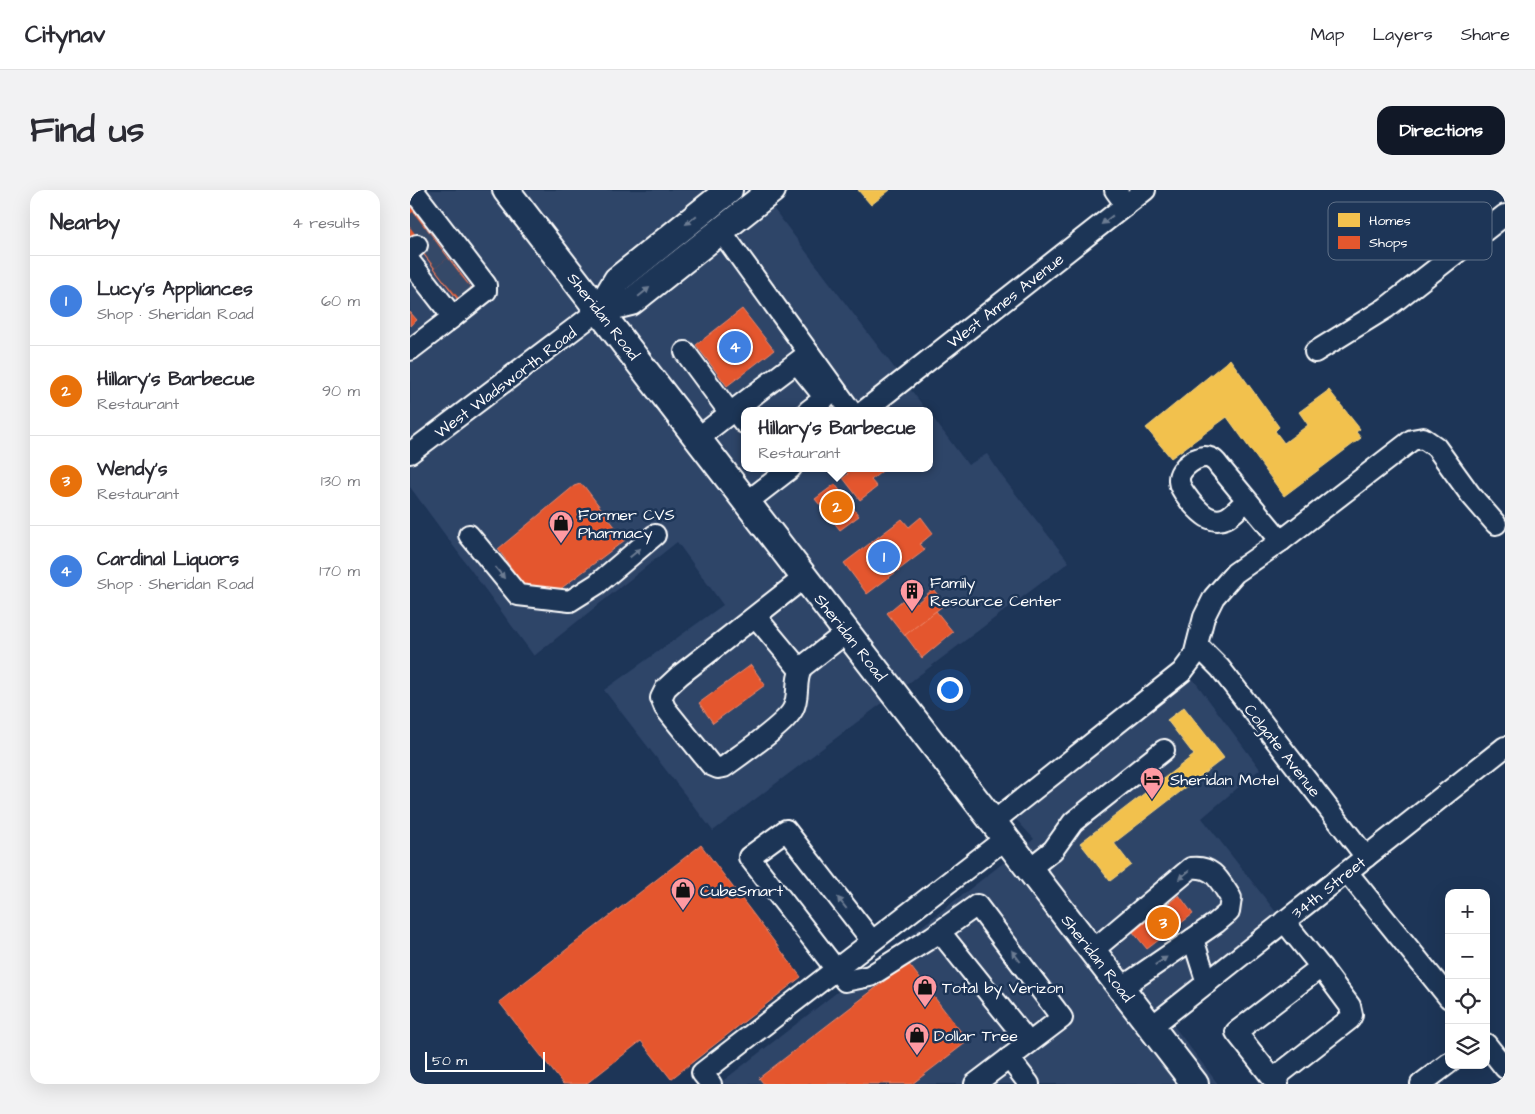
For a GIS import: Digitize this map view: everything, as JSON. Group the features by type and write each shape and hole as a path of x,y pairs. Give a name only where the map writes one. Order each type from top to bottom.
{"main road":[{"name":"Sheridan Road","path":"506,190 1195,1084"},
{"name":"West Wadsworth Road","path":"599,310 617,280 729,190"},
{"name":"West Wadsworth Road","path":"599,310 631,302 772,190"}],"street":[{"path":"413,190 438,258 453,317"},
{"name":"West Ames Avenue","path":"869,407 920,367 1121,197 1145,190"},
{"path":"1492,225 1505,215"},
{"path":"720,231 803,358 825,398 813,407"},
{"path":"410,350 486,291 486,285 438,258"},
{"path":"1314,352 1386,308 1447,260"},
{"name":"West Wadsworth Road","path":"410,453 599,310"},
{"path":"685,352 736,415 698,438"},
{"path":"803,358 847,407"},
{"path":"745,407 803,358"},
{"path":"711,1084 702,1073 872,941 1182,672 1194,656 1204,617 1214,598 1235,573 1281,542 1412,440 1423,438 1436,446 1470,494 1502,525"},
{"path":"747,502 783,472"},
{"path":"1247,500 1281,542"},
{"path":"469,535 518,595 570,601 598,584 656,535"},
{"path":"805,578 680,675 666,688 661,698 666,708 711,765 718,768 724,767 778,726 793,710 800,670 847,632"},
{"path":"756,617 800,670"},
{"name":"Colgate Avenue","path":"1197,645 1220,668 1366,857"},
{"name":"34th Street","path":"1151,1027 1505,746"},
{"path":"1029,868 1053,850 1073,822 1164,750"},
{"path":"872,941 786,830 750,857 845,981 870,976 940,932 977,905 1062,1018 974,1084"},
{"path":"1092,951 1191,868 1202,867 1214,874 1231,898 1229,912 1121,988"},
{"path":"1347,872 1445,993"},
{"path":"1284,921 1321,967 1350,1006 1352,1014 1350,1019 1275,1081 1236,1032 1321,967"},
{"path":"940,932 1029,1043"},
{"path":"1193,939 1207,983"},
{"path":"1490,1049 1505,1068"},
{"path":"1009,1058 1029,1084"},
{"path":"1421,1084 1445,1066"}],"shaded area":[{"path":"410,190 763,190 773,208 924,407 741,407 741,472 933,472 933,418 968,465 987,454 1004,479 1069,562 713,831 604,690 723,605 677,542 534,656 410,487"},
{"path":"1193,679 1260,769 1202,818 1290,930 1170,1021 1218,1084 719,1084 1034,839 1012,815"}],"building: Homes":[{"path":"858,190 890,190 871,205"},
{"path":"1230,359 1279,427 1275,431 1284,443 1308,425 1299,412 1329,390 1360,429 1356,432 1361,438 1284,496 1227,417 1171,458 1146,428"},
{"name":"Sheridan Motel","path":"1184,707 1224,758 1114,843 1131,865 1110,881 1080,843 1194,755 1167,720"}],"building: Shops":[{"path":"410,206 475,293 461,304 410,236"},
{"path":"742,309 774,350 727,386 696,345"},
{"path":"410,312 417,320 410,326"},
{"path":"847,472 881,472 871,480 877,487 860,500 843,478 848,474"},
{"name":"Former CVS Pharmacy","path":"580,484 584,486 625,540 555,593 527,590 498,549 574,486"},
{"path":"835,484 859,516 840,530 815,499"},
{"path":"921,517 933,533 920,544 925,550 867,594 844,563 902,519 909,527"},
{"name":"Family Resource Center","path":"933,589 945,604 905,636 887,613 910,594 917,603"},
{"path":"936,611 953,632 922,658 905,635"},
{"path":"751,665 765,685 713,723 699,703"},
{"name":"CubeSmart","path":"701,845 801,977 671,1079 641,1041 586,1084 563,1084 499,1002"},
{"path":"1179,895 1193,914 1147,949 1133,932"},
{"path":"908,963 968,1041 912,1084 764,1084 759,1078"}],"tunnel":[{"path":"410,227 419,220"},
{"path":"417,245 431,235"},
{"path":"429,260 442,250"},
{"path":"441,276 454,266"},
{"path":"453,291 465,281"}],"place":[{"name":"Cardinal Liquors","path":"735,347"},
{"name":"Hillary's Barbecue","path":"837,507"},
{"name":"Former CVS Pharmacy","path":"561,544"},
{"name":"Lucy's Appliances","path":"884,557"},
{"name":"Family Resource Center","path":"912,612"},
{"name":"Sheridan Motel","path":"1152,800"},
{"name":"CubeSmart","path":"683,911"},
{"name":"Wendy's","path":"1163,923"},
{"name":"Total by Verizon","path":"925,1008"},
{"name":"Dollar Tree","path":"917,1056"}]}
